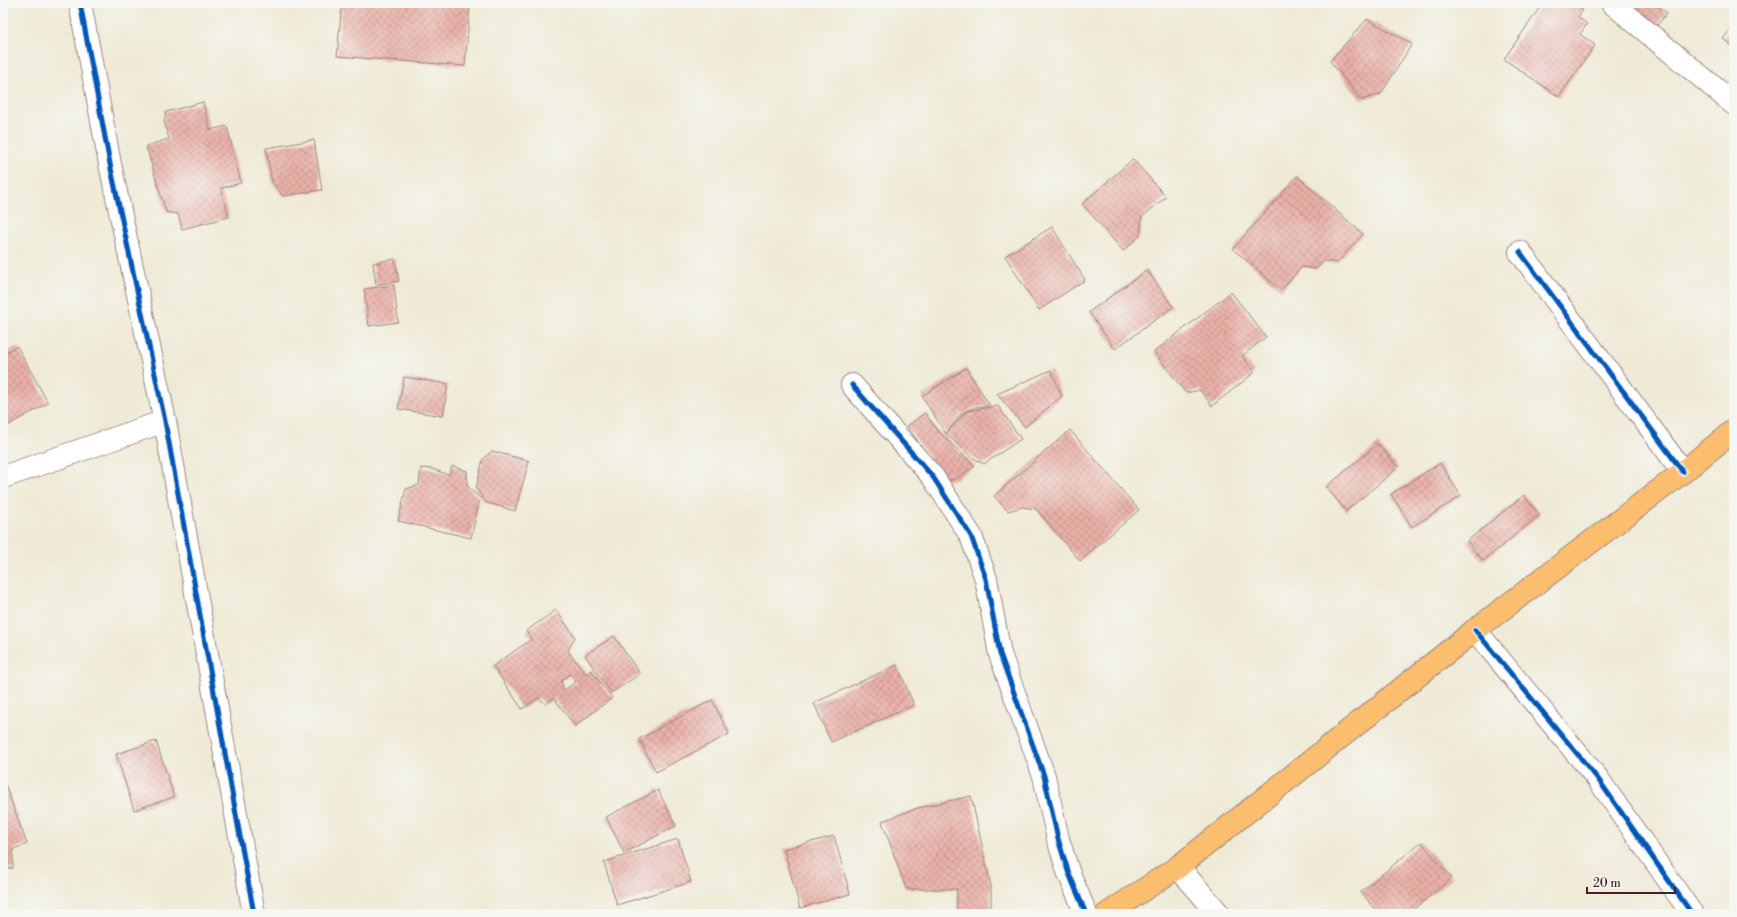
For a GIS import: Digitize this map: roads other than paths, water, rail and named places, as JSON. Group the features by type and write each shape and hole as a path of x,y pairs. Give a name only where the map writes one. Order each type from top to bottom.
{"main road":[{"path":"1107,914 1178,867 1475,630 1683,472 1734,430"}],"street":[{"path":"80,3 110,164 165,421 254,914"},
{"path":"1612,3 1734,104"},
{"path":"1520,252 1683,472"},
{"path":"852,385 932,477 971,536 986,579 1000,654 1044,776 1058,839 1066,864 1086,914"},
{"path":"3,477 165,421"},
{"path":"1475,630 1598,779 1692,914"},
{"path":"1178,867 1219,914"}]}
